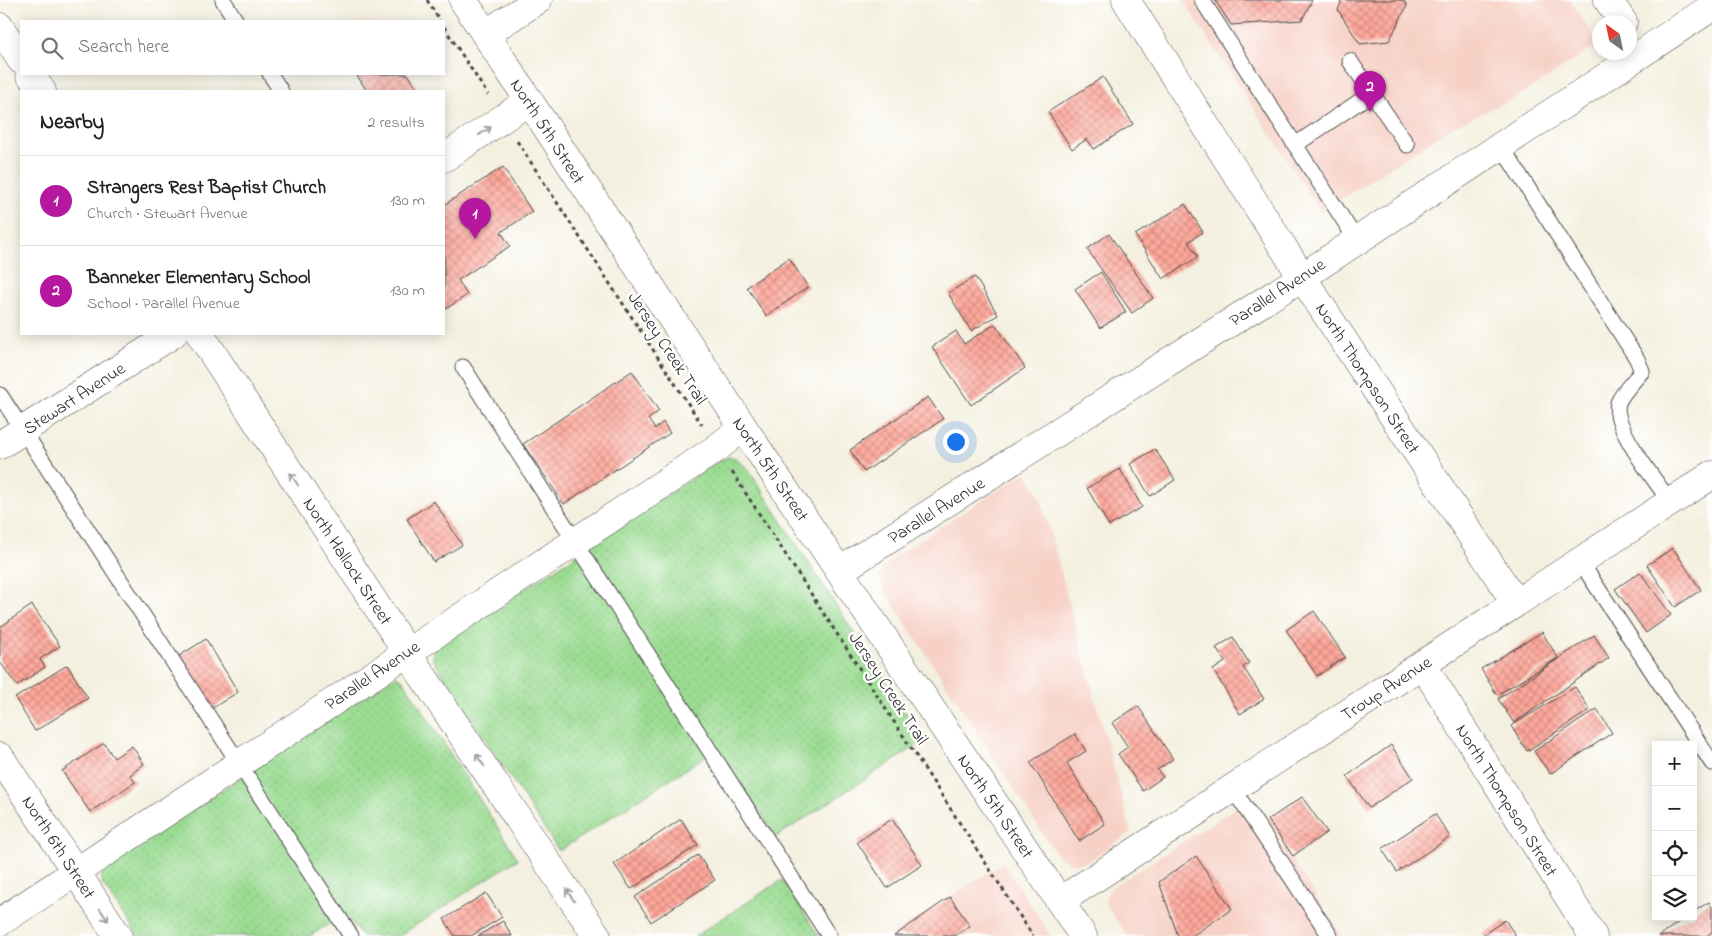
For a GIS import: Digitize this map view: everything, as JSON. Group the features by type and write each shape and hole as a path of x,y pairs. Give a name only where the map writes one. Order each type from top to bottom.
{"street":[{"name":"North 5th Street","path":"463,0 743,427 1083,936"},
{"path":"484,34 538,0"},
{"name":"North Thompson Street","path":"1126,0 1302,277 1515,602"},
{"path":"1608,0 1618,15"},
{"name":"Parallel Avenue","path":"1637,42 1712,7"},
{"path":"0,27 20,58"},
{"name":"Parallel Avenue","path":"839,571 1302,277 1501,146 1613,60"},
{"path":"31,75 41,90"},
{"path":"445,157 529,101"},
{"name":"Stewart Avenue","path":"0,445 171,335"},
{"name":"North Hallock Street","path":"201,335 406,651 597,936"},
{"name":"Parallel Avenue","path":"0,922 406,651 717,448 743,427"},
{"name":"Troup Avenue","path":"1060,901 1712,475"},
{"name":"North Thompson Street","path":"1422,664 1592,936"},
{"name":"North 6th Street","path":"0,758 118,936"}],"lane":[{"path":"223,0 235,20"},
{"path":"1202,0 1357,240"},
{"path":"1350,61 1407,145"},
{"path":"271,75 280,90"},
{"path":"1295,145 1372,93"},
{"path":"1501,146 1637,359 1642,371 1618,402 1618,418 1628,439 1670,502"},
{"path":"463,367 829,936"},
{"path":"0,395 351,936"},
{"path":"1580,561 1712,763"},
{"path":"1233,788 1330,936"}],"path":[{"path":"426,0 439,20"},
{"name":"Jersey Creek Trail","path":"445,29 1033,936"}],"shaded area":[{"path":"1183,0 1570,0 1592,33 1592,49 1519,96 1450,128 1321,212"},
{"path":"1026,472 1041,498 1131,832 1087,862 1069,863 1057,855 885,591 880,578 881,572 894,557"},
{"path":"1251,798 1342,936 1127,936 1107,906 1105,899 1111,888"},
{"path":"1003,863 1051,936 890,936"}],"green space":[{"path":"730,457 736,458 748,469 924,741 776,837 718,748 559,851 433,660 433,650 720,460"},
{"path":"396,676 403,680 518,859 399,936 361,936 346,913 310,936 138,936 103,885 101,878 107,866"},
{"path":"782,880 819,936 695,936"}],"building":[{"path":"1215,0 1312,0 1302,20 1231,25"},
{"path":"1340,0 1403,0 1407,6 1389,41 1360,44 1338,10 1341,3"},
{"path":"357,75 409,75 418,90 366,90"},
{"path":"1103,77 1133,124 1094,149 1087,139 1072,149 1048,112"},
{"path":"503,167 532,212 501,232 510,246 458,280 467,295 445,309 445,204"},
{"path":"1185,204 1203,232 1188,242 1198,257 1163,279 1135,235"},
{"path":"1109,234 1153,298 1132,313 1087,249"},
{"path":"789,258 808,287 766,316 747,287"},
{"path":"1101,272 1126,312 1100,328 1075,289"},
{"path":"975,277 998,315 971,331 948,293"},
{"path":"995,324 1025,368 971,405 932,347 956,331 964,344"},
{"path":"632,371 659,411 648,419 655,429 663,422 670,433 564,504 523,444"},
{"path":"928,397 943,419 864,472 850,450"},
{"path":"1155,449 1175,480 1150,496 1130,464"},
{"path":"1120,469 1142,507 1109,526 1087,488"},
{"path":"434,501 462,545 434,562 407,519"},
{"path":"1673,548 1701,590 1675,607 1647,565"},
{"path":"1640,572 1671,615 1646,633 1615,589"},
{"path":"32,605 60,646 40,659 45,667 17,686 0,662 0,627"},
{"path":"1314,611 1345,657 1317,676 1286,630"},
{"path":"1542,632 1558,658 1497,695 1481,669"},
{"path":"1594,635 1609,658 1514,723 1498,699"},
{"path":"1233,637 1249,663 1243,667 1264,699 1240,714 1213,670 1225,662 1216,648"},
{"path":"206,639 238,692 211,709 179,656"},
{"path":"67,665 88,698 35,731 15,698"},
{"path":"1575,687 1590,710 1527,751 1511,726"},
{"path":"1138,706 1173,759 1157,770 1163,777 1143,791 1118,754 1128,747 1112,723"},
{"path":"1597,709 1612,733 1550,774 1534,751"},
{"path":"1075,734 1086,751 1067,763 1105,824 1079,841 1030,762"},
{"path":"104,743 114,758 132,746 144,764 130,775 135,782 90,812 62,771"},
{"path":"1391,745 1413,778 1369,808 1347,776"},
{"path":"1302,797 1327,832 1293,856 1268,820"},
{"path":"1435,814 1450,837 1397,872 1382,849"},
{"path":"681,819 698,845 631,889 614,864"},
{"path":"892,819 922,865 887,888 857,842"},
{"path":"698,855 715,880 651,922 635,897"},
{"path":"1196,856 1232,909 1192,936 1178,936 1159,882"},
{"path":"486,893 502,917 471,936 455,936 444,919"},
{"path":"950,897 970,926 955,936 894,936"},
{"path":"1709,902 1712,907 1712,932 1707,936 1659,936 1680,921 1697,921 1697,910"},
{"path":"1505,920 1516,936 1481,936"},
{"path":"503,921 512,936 478,936"}],"place":[{"name":"Banneker Elementary School","path":"1370,112"},
{"name":"Strangers Rest Baptist Church","path":"475,239"}]}
